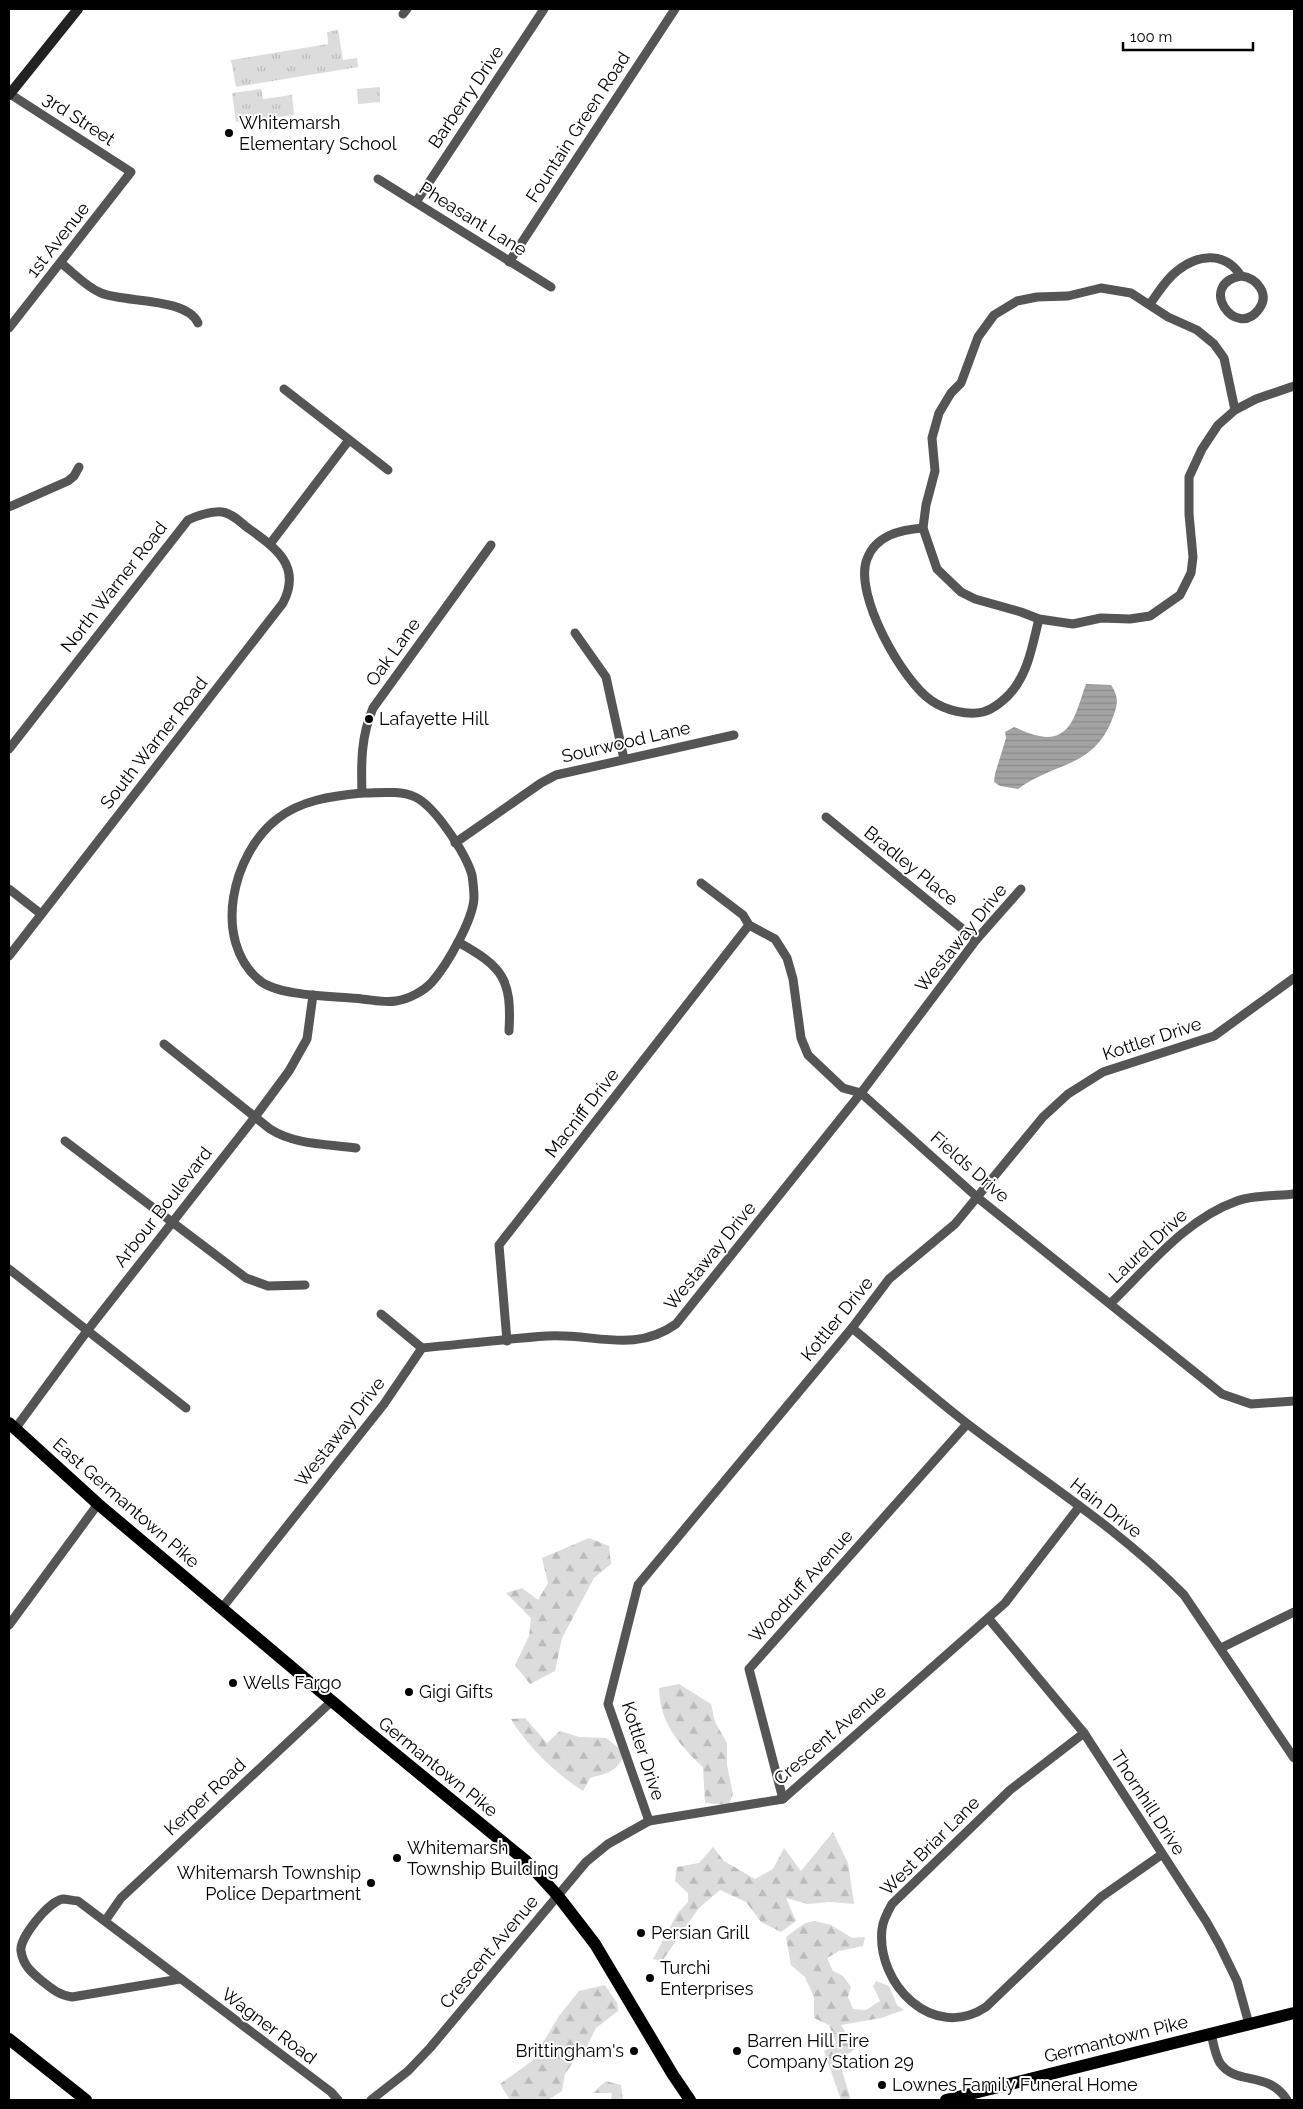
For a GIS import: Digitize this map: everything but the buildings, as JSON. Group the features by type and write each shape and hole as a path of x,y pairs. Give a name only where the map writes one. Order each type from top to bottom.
{"main road":[{"path":"9,94 78,9"},
{"name":"East Germantown Pike","path":"12,1426 98,1504 222,1608"},
{"name":"Germantown Pike","path":"222,1608 526,1862 558,1896 595,1944 690,2100"},
{"name":"Germantown Pike","path":"946,2100 1294,2013"},
{"path":"9,2039 86,2100"}],"street":[{"name":"Barberry Drive","path":"416,202 544,9"},
{"name":"Fountain Green Road","path":"509,262 674,9"},
{"name":"3rd Street","path":"9,94 131,172"},
{"name":"1st Avenue","path":"9,328 131,172"},
{"name":"Pheasant Lane","path":"378,178 551,287"},
{"path":"1150,304 1175,271 1190,262 1218,258 1228,261 1241,276 1254,280 1259,285 1263,298 1258,311 1246,318 1232,316 1226,312 1220,300 1221,292 1228,280 1241,276"},
{"path":"61,263 93,289 102,293 120,298 152,301 174,307 190,314 198,323"},
{"path":"1236,410 1224,358 1214,344 1197,330 1168,317 1132,293 1101,288 1068,296 1037,297 1018,301 994,315 978,337 961,383 951,393 939,413 932,438 935,471 926,505 923,528 937,568 961,592 975,599 1039,619 1073,624 1101,618 1130,619 1150,616 1180,595 1191,573 1193,557 1189,514 1189,477 1202,449 1218,425 1236,410 1256,399 1294,386"},
{"path":"284,389 388,470"},
{"path":"270,544 349,440"},
{"path":"9,507 68,481 74,476 79,467"},
{"name":"North Warner Road","path":"9,749 188,520 209,513 227,513 270,544"},
{"path":"923,528 907,529 888,535 876,545 867,558 864,572 865,590 875,618 893,654 915,684 932,702 960,712 983,712 1000,703 1014,690 1025,671 1039,619"},
{"name":"South Warner Road","path":"9,956 284,603 290,588 290,572 286,562 270,544"},
{"name":"Oak Lane","path":"362,793 362,742 366,723 373,708 491,545"},
{"path":"575,633 606,677 624,759"},
{"name":"Sourwood Lane","path":"455,843 549,778 567,772 734,735"},
{"path":"362,793 405,794 416,798 437,814 455,843 468,864 474,887 474,900 467,924 458,942 433,981 415,995 383,1001 313,995 282,989 262,982 246,966 237,944 232,916 235,883 249,852 267,828 278,818 303,805 333,796 362,793"},
{"name":"Bradley Place","path":"826,817 976,940"},
{"name":"Fields Drive","path":"701,883 743,915 749,925 775,939 787,958 794,979 801,1038 808,1055 843,1088 861,1093 978,1198 1222,1394 1251,1404 1294,1402"},
{"path":"9,889 41,914"},
{"name":"Westaway Drive","path":"222,1608 384,1404 422,1348 549,1336 602,1338 629,1342 647,1339 665,1332 676,1324 861,1093 976,940 1021,889"},
{"name":"Macniff Drive","path":"507,1341 500,1245 749,925"},
{"path":"458,942 489,961 499,972 510,1001 509,1031"},
{"name":"Kottler Drive","path":"649,1821 608,1704 638,1585 852,1328 889,1280 955,1224 1043,1117 1068,1094 1103,1072 1214,1036 1294,978"},
{"name":"Arbour Boulevard","path":"12,1426 255,1117 300,1054 310,1028 313,995"},
{"path":"164,1044 270,1129 289,1139 356,1148"},
{"path":"66,1141 239,1273 254,1282 277,1287 305,1284"},
{"name":"Laurel Drive","path":"1111,1303 1174,1241 1202,1217 1239,1200 1294,1194"},
{"path":"9,1269 186,1408"},
{"path":"382,1314 422,1348"},
{"name":"Hain Drive","path":"852,1328 967,1424 1079,1507 1162,1572 1184,1595 1294,1758"},
{"name":"Woodruff Avenue","path":"783,1799 749,1669 967,1424"},
{"path":"9,1625 98,1504"},
{"name":"Crescent Avenue","path":"371,2100 408,2072 430,2048 586,1862 608,1844 649,1821 783,1799 1005,1603 1079,1507"},
{"path":"1221,1648 1294,1612"},
{"name":"Thornhill Drive","path":"989,1618 1084,1733 1219,1944 1237,1981 1248,2024"},
{"name":"Kerper Road","path":"105,1921 121,1898 332,1701"},
{"name":"West Briar Lane","path":"1084,1733 1010,1790 892,1904 882,1927 882,1942 886,1963 895,1984 917,2006 932,2014 959,2017 977,2012 986,2006 1101,1897 1161,1855"},
{"name":"Wagner Road","path":"180,1979 72,1997 62,1996 26,1967 20,1948 22,1940 49,1907 63,1899 78,1901 331,2092 338,2100"},
{"path":"1210,2033 1218,2059 1226,2070 1243,2077 1271,2084 1287,2100"}],"green space":[{"path":"338,30 343,60 357,58 358,67 236,87 231,60 328,44 327,32"},
{"path":"380,87 380,102 358,104 357,89"},
{"path":"261,89 263,99 292,95 294,115 236,122 232,93"},
{"path":"589,1538 609,1546 611,1564 594,1578 562,1638 555,1671 530,1684 515,1665 529,1636 531,1618 506,1593 522,1588 538,1600 548,1583 542,1558"},
{"path":"679,1684 711,1704 715,1722 727,1743 727,1765 733,1794 729,1805 705,1803 703,1767 679,1742 667,1723 660,1701 659,1688"},
{"path":"525,1718 547,1743 560,1731 579,1737 606,1738 625,1753 619,1764 611,1771 590,1778 583,1791 563,1777 543,1759 525,1739 511,1719"},
{"path":"833,1832 848,1863 854,1904 830,1902 807,1904 786,1898 796,1921 781,1932 761,1922 746,1902 720,1890 699,1908 662,1961 653,1959 677,1914 688,1902 688,1893 675,1881 677,1867 699,1863 713,1847 724,1861 755,1879 773,1869 784,1848 801,1871"},
{"path":"815,1921 831,1925 852,1938 865,1937 863,1946 839,1951 827,1958 833,1971 843,1976 851,1987 848,1997 853,2009 866,2010 880,2001 873,1986 876,1981 889,1986 897,2005 904,2010 881,2018 841,2025 855,2049 844,2057 840,2064 851,2100 841,2100 824,2051 836,2043 829,2025 814,2018 814,1997 805,1977 791,1965 786,1937 805,1923"},
{"path":"605,1985 617,2003 618,2011 596,2028 587,2046 565,2074 562,2091 548,2100 510,2100 500,2084 532,2061 559,2016 579,1991"},
{"path":"606,2081 621,2085 623,2100 611,2100 612,2093 593,2093"}],"shaded area":[{"path":"1086,684 1111,685 1116,697 1117,704 1113,717 1105,734 1096,746 1085,755 1032,780 1018,789 1000,786 994,782 1006,738 1005,732 1014,727 1040,736 1051,737 1060,734 1067,729 1072,721"}],"place":[{"name":"Whitemarsh Elementary School","path":"229,133"},
{"name":"Lafayette Hill","path":"369,719"},
{"name":"Wells Fargo","path":"233,1683"},
{"name":"Gigi Gifts","path":"409,1692"},
{"name":"Whitemarsh Township Building","path":"397,1858"},
{"name":"Whitemarsh Township Police Department","path":"371,1883"},
{"name":"Persian Grill","path":"641,1933"},
{"name":"Turchi Enterprises","path":"650,1978"},
{"name":"Brittingham's","path":"634,2051"},
{"name":"Barren Hill Fire Company Station 29","path":"737,2051"},
{"name":"Lownes Family Funeral Home","path":"882,2085"}]}
